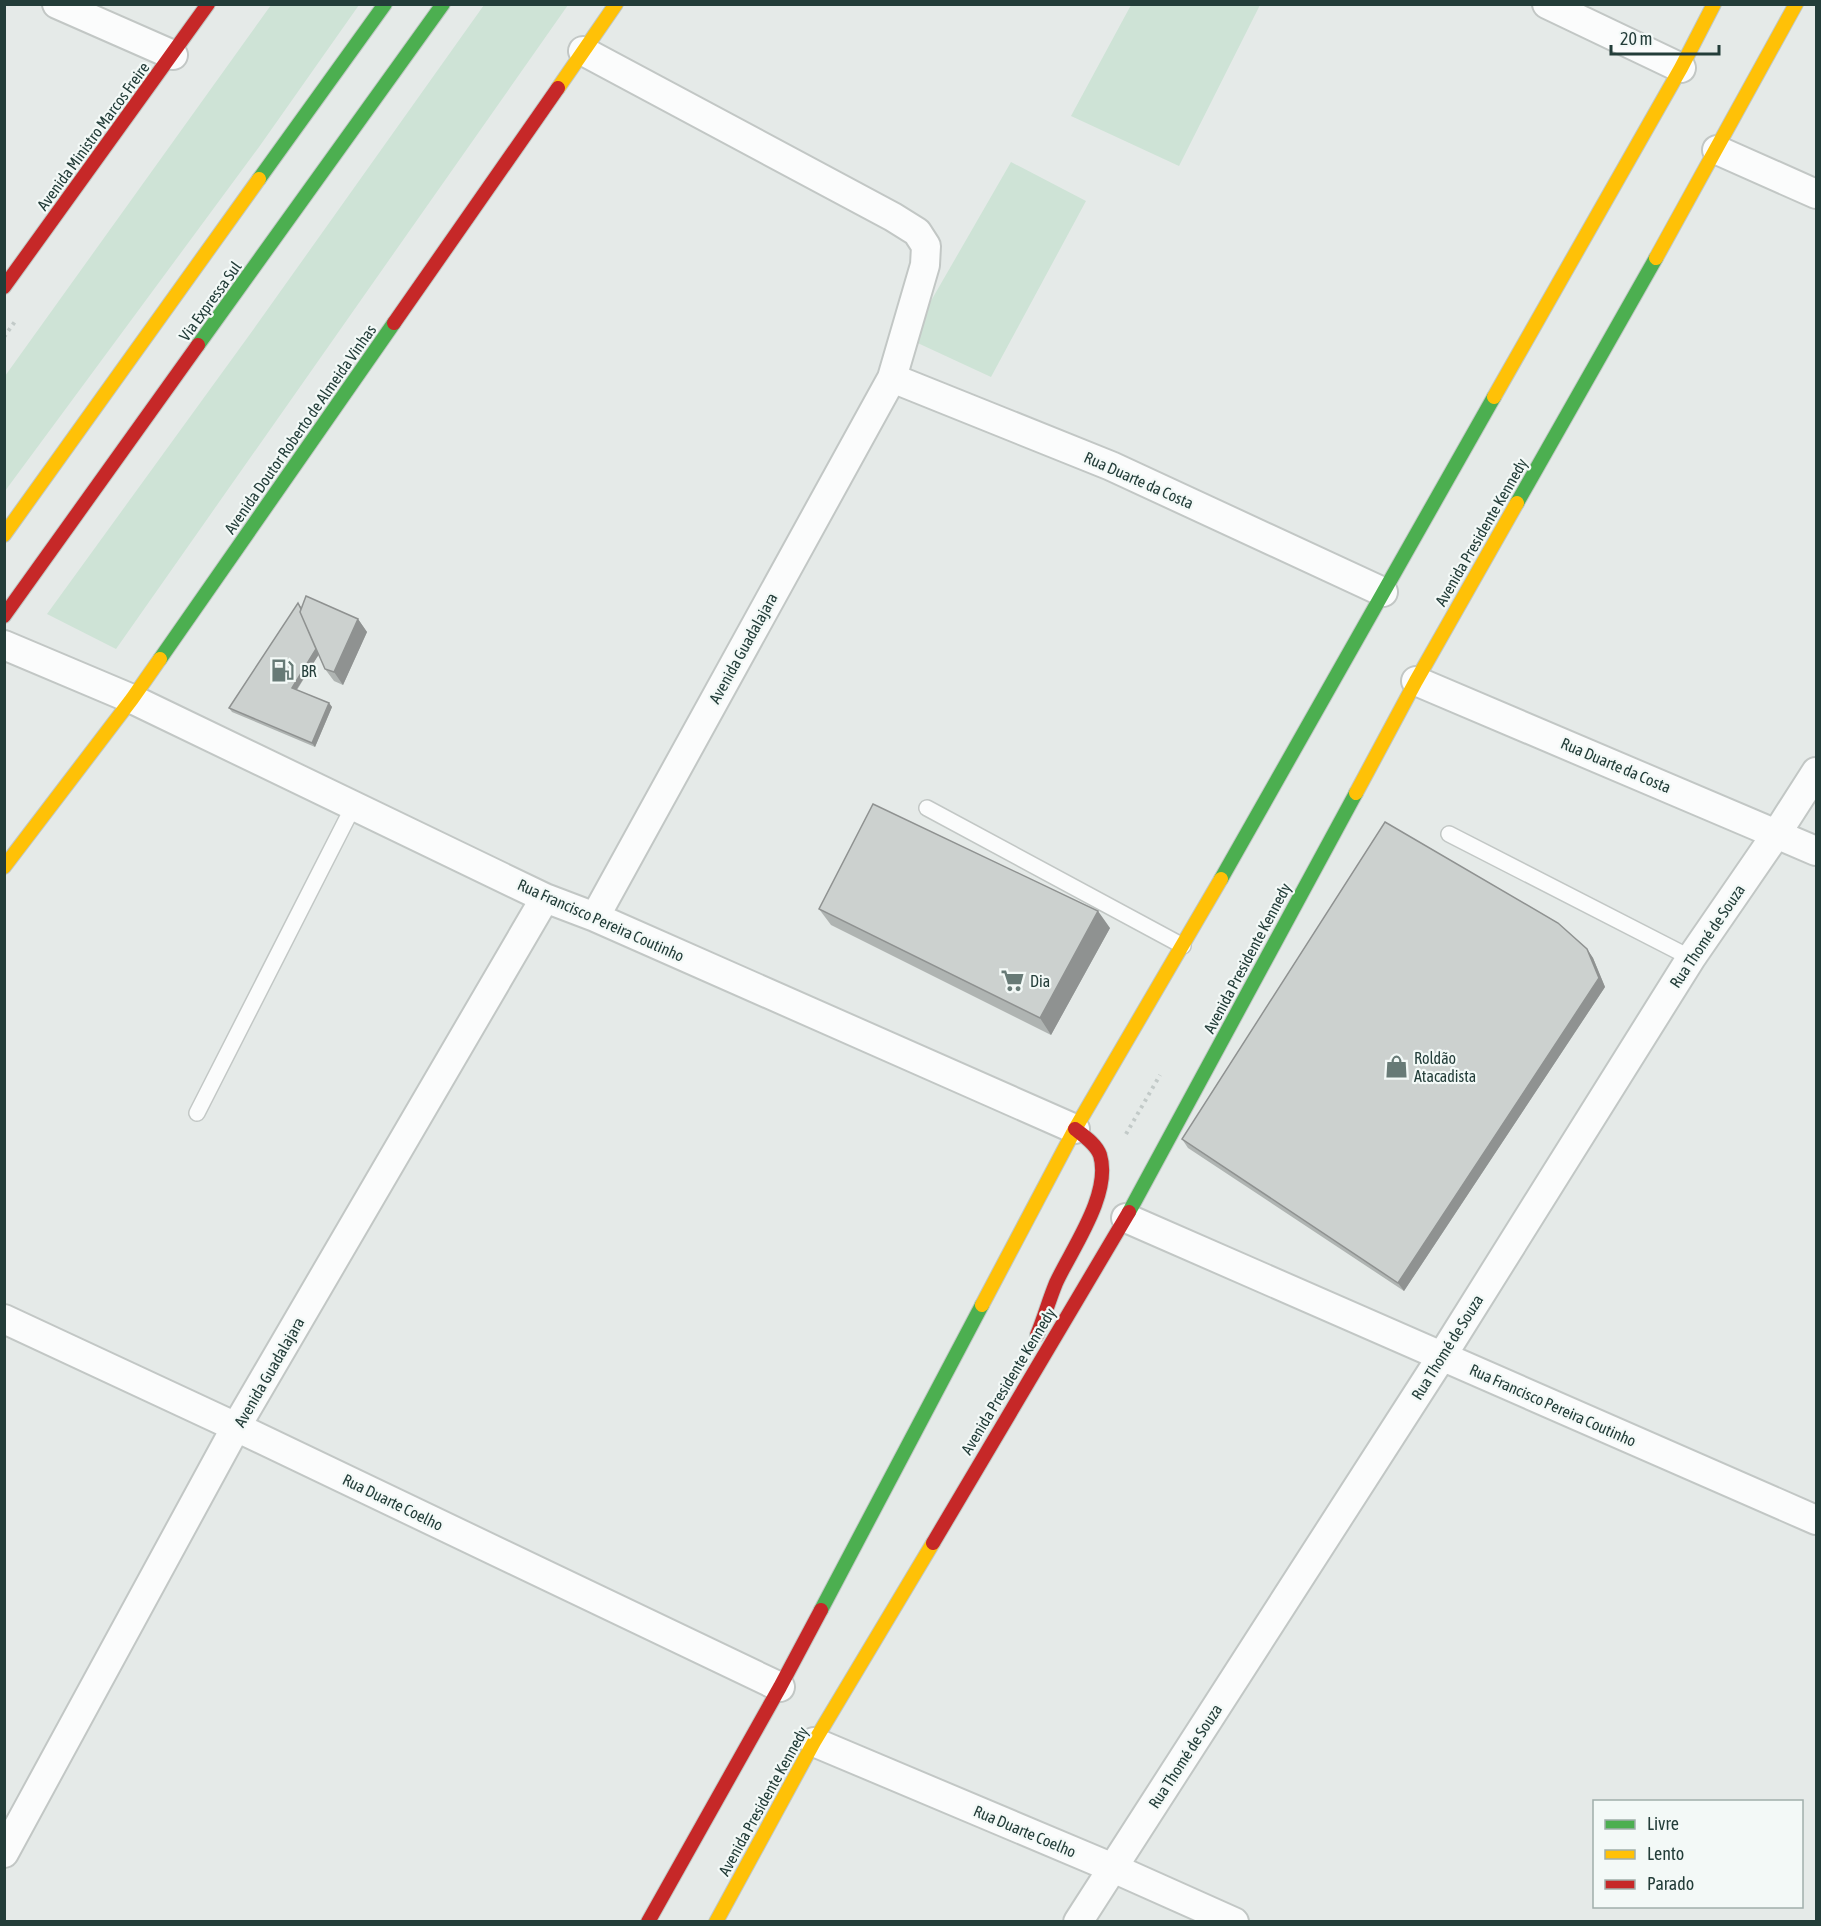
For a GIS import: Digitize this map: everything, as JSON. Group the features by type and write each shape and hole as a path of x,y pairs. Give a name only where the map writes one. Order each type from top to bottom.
{"main road":[{"name":"Avenida Ministro Marcos Freire","path":"4,286 208,4"},
{"name":"Via Expressa Sul","path":"4,535 385,4"},
{"name":"Via Expressa Sul","path":"4,616 443,4"},
{"name":"Avenida Doutor Roberto de Almeida Vinhas","path":"4,867 132,699 616,4"},
{"path":"648,1922 780,1687 1075,1129 1183,946 1681,68 1714,4"},
{"name":"Avenida Presidente Kennedy","path":"716,1922 814,1742 1032,1372 1126,1218 1416,681 1717,150 1796,4"},
{"path":"1032,1372 1035,1342 1058,1281 1080,1242 1100,1179 1101,1160 1098,1152 1092,1143 1075,1129"}],"street":[{"path":"57,4 173,55"},
{"path":"1547,4 1681,68"},
{"name":"Avenida Guadalajara","path":"583,51 883,211 917,232 926,246 925,265 892,378 595,917"},
{"path":"1717,150 1816,194"},
{"name":"Rua Duarte da Costa","path":"892,378 1111,466 1383,592"},
{"name":"Rua Francisco Pereira Coutinho","path":"4,645 132,699 545,898 595,917 1075,1129"},
{"name":"Rua Duarte da Costa","path":"1416,681 1816,851"},
{"name":"Rua Thomé de Souza","path":"1078,1922 1442,1356 1691,958 1778,833 1816,772"},
{"name":"Avenida Guadalajara","path":"4,1853 236,1427 545,898"},
{"name":"Rua Francisco Pereira Coutinho","path":"1126,1218 1816,1520"},
{"name":"Rua Duarte Coelho","path":"4,1319 236,1427 780,1687"},
{"name":"Rua Duarte Coelho","path":"814,1742 1113,1868 1234,1922"}],"lane":[{"path":"197,1113 354,805"},
{"path":"927,808 1183,946"},
{"path":"1449,834 1691,958"}],"green space":[{"path":"271,5 359,5 259,147 5,491 5,376"},
{"path":"484,5 568,5 116,649 47,614 253,330"},
{"path":"1131,5 1260,5 1179,166 1071,116"},
{"path":"1011,162 1086,201 991,377 909,339"}],"building":[{"path":"306,596 358,619 334,672 325,669 300,612"},
{"name":"BR","path":"298,603 316,649 292,688 329,703 312,743 229,708"},
{"name":"Dia","path":"873,804 1098,911 1040,1018 819,909"},
{"name":"Roldão Atacadista","path":"1385,822 1558,923 1587,949 1599,978 1398,1283 1182,1139"}],"traffic: fast":[{"path":"259,179 385,4"},
{"path":"198,345 443,4"},
{"path":"1517,503 1656,258"},
{"path":"160,659 394,323"},
{"path":"1221,879 1494,397"},
{"path":"1129,1212 1356,793"},
{"path":"821,1610 982,1305"}],"traffic: slow":[{"path":"558,88 616,4"},
{"path":"1494,397 1681,68 1714,4"},
{"path":"1656,258 1796,4"},
{"path":"4,535 259,179"},
{"path":"1356,793 1416,681 1517,503"},
{"path":"4,867 160,659"},
{"path":"982,1305 1075,1129 1221,879"},
{"path":"716,1922 814,1742 933,1543"}],"traffic: jam":[{"path":"4,287 208,4"},
{"path":"394,323 558,88"},
{"path":"4,616 198,345"},
{"path":"1037,1335 1056,1283 1088,1221 1100,1187 1102,1170 1100,1155 1093,1144 1075,1129"},
{"path":"933,1543 1129,1212"},
{"path":"648,1922 821,1610"}],"place":[{"name":"BR","path":"283,671"},
{"name":"Dia","path":"1012,981"},
{"name":"Roldão Atacadista","path":"1396,1067"}]}
